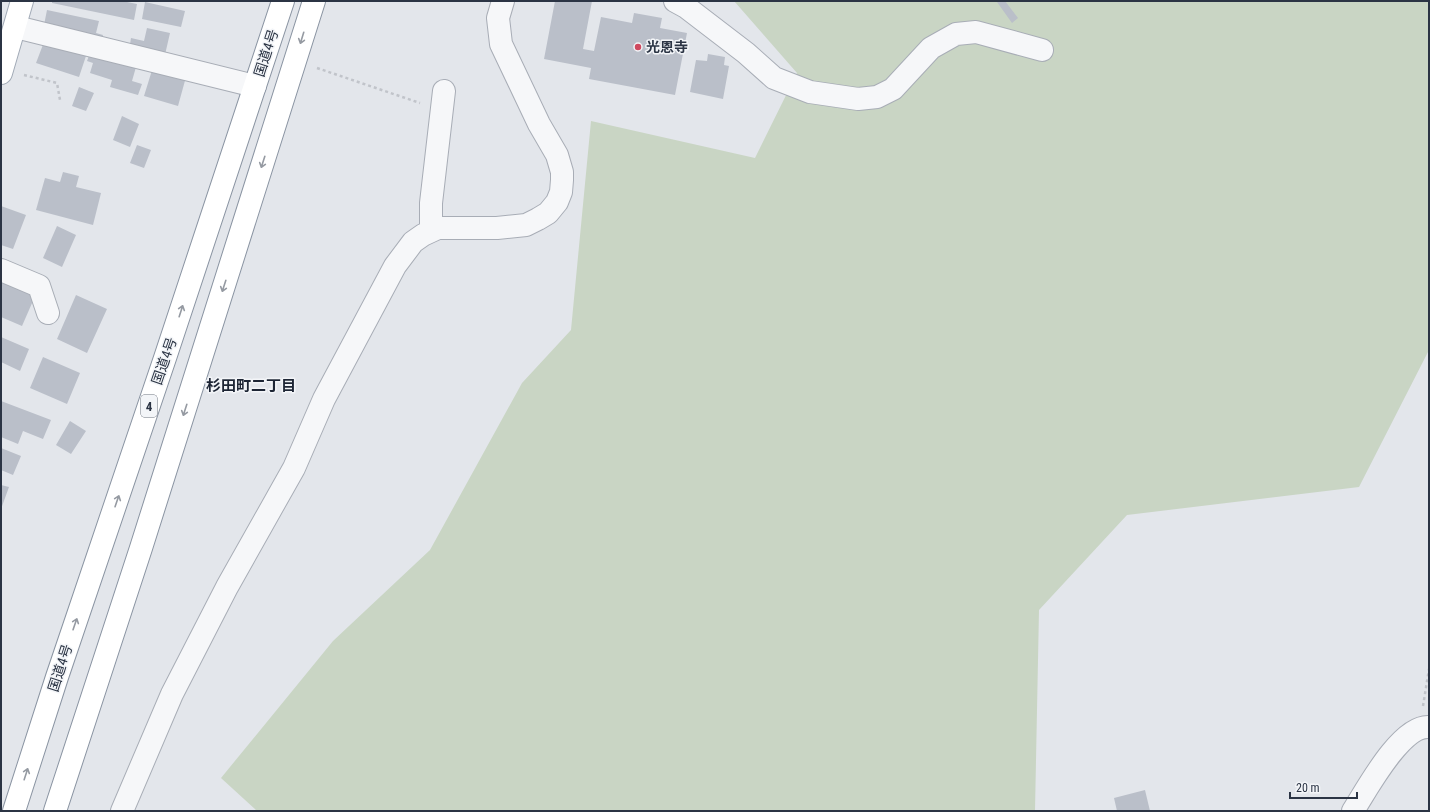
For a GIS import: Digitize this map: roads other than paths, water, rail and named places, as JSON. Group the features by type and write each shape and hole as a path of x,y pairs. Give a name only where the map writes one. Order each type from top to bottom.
{"main road":[{"path":"2,71 16,27 22,1"},
{"name":"国道4号","path":"14,811 57,677 165,358 283,1"},
{"path":"55,811 141,548 314,1"}],"street":[{"path":"122,811 172,694 227,587 294,468 324,399 395,266 413,242 438,228 497,228 526,225 538,220 548,213 557,202 561,192 562,172 557,155 539,124 501,44 498,18 502,1"},
{"path":"675,1 686,7 746,53 774,78 810,92 858,99 877,97 893,89 931,48 956,34 976,32 1042,50"},
{"path":"16,27 255,86"},
{"path":"431,231 431,203 443,101"},
{"path":"1,270 39,286 48,313"},
{"path":"1353,811 1398,743 1426,726"}],"place":[{"name":"光恩寺","path":"638,47"}],"district":[{"name":"杉田町二丁目","path":"251,386"}]}
